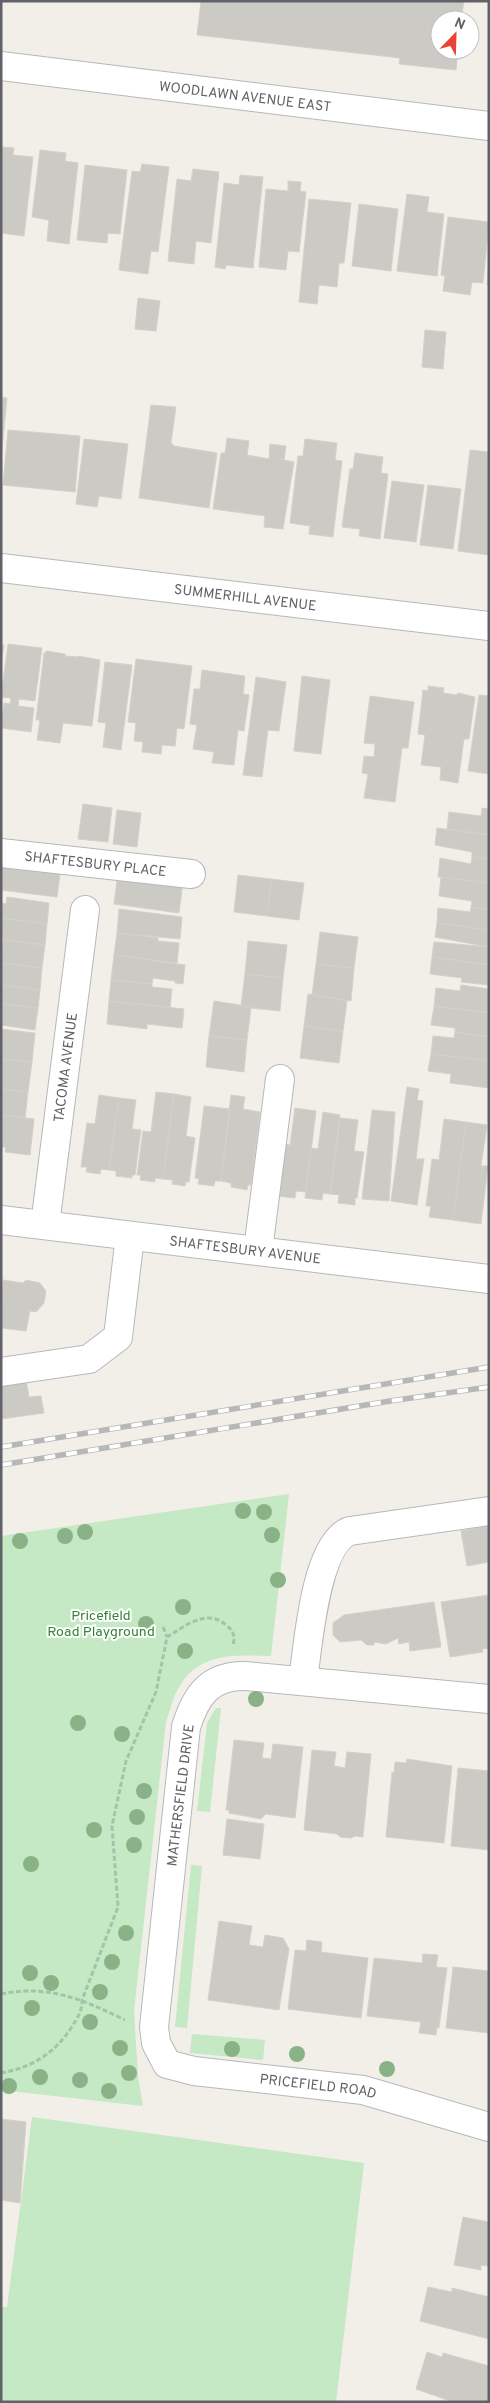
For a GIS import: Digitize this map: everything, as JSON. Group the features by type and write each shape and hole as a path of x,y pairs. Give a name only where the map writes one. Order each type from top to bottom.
{"street":[{"name":"WOODLAWN AVENUE EAST","path":"1,66 489,126"},
{"name":"SUMMERHILL AVENUE","path":"1,568 489,626"},
{"name":"SHAFTESBURY PLACE","path":"1,853 191,874"},
{"name":"TACOMA AVENUE","path":"45,1225 85,910"},
{"path":"258,1250 280,1079"},
{"name":"SHAFTESBURY AVENUE","path":"1,1220 258,1250 489,1280"},
{"path":"1,1372 89,1359 118,1337 130,1236"},
{"path":"303,1680 320,1574 330,1549 341,1536 350,1532 489,1511"},
{"name":"MATHERSFIELD DRIVE","path":"156,2042 154,2027 186,1727 192,1710 208,1687 228,1676 303,1680 489,1699"},
{"name":"PRICEFIELD ROAD","path":"156,2042 167,2064 194,2071 363,2090 489,2127"}],"path":[{"path":"167,1637 187,1624 205,1617 219,1618 231,1629 234,1637"},
{"path":"1,2073 24,2067 51,2052 62,2041 82,2011 82,2000 118,1907 112,1826 126,1761 156,1692 167,1637 163,1627"},
{"path":"1,1994 17,1990 45,1991 82,2000 130,2022"}],"green space":[{"name":"Pricefield Road Playground","path":"289,1494 271,1656 231,1656 218,1658 196,1668 186,1677 178,1689 166,1722 134,2011 138,2077 143,2106 1,2090 1,1536"},
{"path":"216,1708 221,1708 210,1812 197,1811 207,1723"},
{"path":"191,1865 202,1866 187,2028 175,2027"},
{"path":"192,2034 265,2040 263,2060 190,2053"},
{"path":"32,2117 364,2163 336,2402 1,2402 1,2307 7,2307"}],"building":[{"path":"201,1 464,1 463,10 430,10 430,60 457,60 456,70 399,64 400,58 197,35"},
{"path":"1,147 14,148 13,155 33,157 24,236 1,233"},
{"path":"40,150 66,153 65,161 78,163 69,244 47,241 49,220 32,217"},
{"path":"142,164 169,167 158,252 151,251 148,274 119,270 132,171 140,172"},
{"path":"85,165 127,170 120,234 108,233 107,243 77,240"},
{"path":"193,169 219,172 211,243 196,241 194,264 168,261 177,179 191,181"},
{"path":"240,175 263,177 253,268 226,265 225,269 215,267 224,183 239,185"},
{"path":"288,181 301,182 300,191 306,192 299,252 288,251 286,270 259,267 266,189 288,191"},
{"path":"407,194 429,197 427,212 444,214 437,276 397,271"},
{"path":"309,199 351,203 344,263 339,263 337,287 319,285 317,304 299,302"},
{"path":"359,204 398,209 391,271 352,266"},
{"path":"448,217 489,222 483,283 472,282 470,295 443,291 445,276 441,275"},
{"path":"489,263 489,285 487,285"},
{"path":"138,298 160,301 156,331 135,329"},
{"path":"425,330 446,332 443,369 422,367"},
{"path":"1,397 7,398 1,458"},
{"path":"151,405 176,407 171,443 174,446 217,453 209,508 139,498"},
{"path":"8,430 80,436 75,492 3,485"},
{"path":"227,438 249,441 247,455 269,459 270,444 286,446 284,460 294,462 283,529 264,527 265,516 213,509 221,453 225,453"},
{"path":"84,439 128,444 121,499 99,496 97,507 76,504"},
{"path":"305,439 337,443 335,460 342,461 333,537 309,534 310,526 290,523 298,456 303,456"},
{"path":"470,450 489,452 489,555 458,551"},
{"path":"355,453 383,457 381,473 388,474 380,539 359,536 360,529 342,527 350,469 353,469"},
{"path":"392,481 424,485 416,542 384,538"},
{"path":"428,485 461,489 453,549 420,545"},
{"path":"8,644 42,648 35,701 19,699 18,706 34,708 31,732 1,728 4,703 10,704 11,698 1,697"},
{"path":"1,645 4,645 1,664"},
{"path":"47,651 65,654 65,656 100,660 92,726 63,723 60,743 37,740 40,720 36,720 44,653"},
{"path":"136,659 192,666 184,729 177,728 175,746 162,745 161,754 142,752 143,742 134,741 136,723 128,722"},
{"path":"105,662 132,665 121,750 103,747 106,723 98,722"},
{"path":"202,670 245,676 243,694 249,695 244,731 238,730 234,765 212,763 214,752 193,749 197,725 190,724 194,689 200,689"},
{"path":"302,676 330,680 321,754 294,751"},
{"path":"256,677 286,682 279,731 268,730 262,777 243,775"},
{"path":"428,686 444,688 443,693 457,695 458,693 475,697 469,739 464,739 458,783 440,780 441,767 421,765 425,735 418,734 423,690 428,691"},
{"path":"479,695 489,696 489,774 468,771"},
{"path":"370,696 414,702 408,748 402,748 395,802 364,798 368,774 362,773 364,756 374,757 375,744 364,743"},
{"path":"83,804 112,808 108,842 78,839"},
{"path":"482,808 489,809 489,835 447,829 449,812 481,816"},
{"path":"117,810 141,813 137,847 113,844"},
{"path":"437,828 489,835 489,859 472,857 472,852 435,845"},
{"path":"472,857 489,859 489,883 438,877 440,858 471,864"},
{"path":"1,859 61,867 57,897 1,890"},
{"path":"118,873 183,882 179,913 114,904"},
{"path":"238,875 271,879 267,916 234,912"},
{"path":"441,877 489,883 489,910 471,907 472,901 439,896"},
{"path":"271,879 304,883 299,920 267,916"},
{"path":"7,897 49,903 47,924 1,918 1,903 6,904"},
{"path":"471,907 489,910 489,930 437,923 438,908 470,912"},
{"path":"119,909 182,917 180,939 117,933"},
{"path":"1,918 47,924 45,945 3,940"},
{"path":"437,923 489,930 489,947 435,937"},
{"path":"320,932 358,937 354,968 316,964"},
{"path":"117,933 158,938 158,941 179,943 177,963 114,955"},
{"path":"3,940 45,945 42,968 1,963"},
{"path":"248,941 287,945 283,978 245,974"},
{"path":"434,942 489,947 489,965 432,957"},
{"path":"114,955 185,965 183,984 153,978 152,984 111,980"},
{"path":"432,957 489,965 489,985 461,982 462,978 430,974"},
{"path":"1,963 42,968 40,990 1,985"},
{"path":"316,964 354,968 351,1001 312,995"},
{"path":"245,974 283,978 280,1011 241,1005"},
{"path":"111,980 152,984 152,987 172,989 170,1008 109,1001"},
{"path":"1,985 40,990 38,1008 1,1004"},
{"path":"461,985 489,989 489,1013 434,1006 436,988 460,991"},
{"path":"308,994 347,1001 343,1031 304,1026"},
{"path":"109,1001 184,1009 182,1028 147,1024 147,1029 107,1024"},
{"path":"214,1001 251,1008 247,1040 209,1036"},
{"path":"1,1004 38,1008 35,1030 1,1025"},
{"path":"434,1006 489,1013 489,1037 455,1032 455,1028 431,1025"},
{"path":"304,1026 343,1031 339,1063 300,1058"},
{"path":"1,1029 35,1033 32,1062 1,1059"},
{"path":"455,1032 489,1037 489,1061 431,1054 433,1036 454,1038"},
{"path":"209,1036 247,1040 244,1072 206,1067"},
{"path":"431,1054 489,1061 489,1088 450,1083 451,1074 428,1071"},
{"path":"1,1059 32,1062 28,1092 1,1089"},
{"path":"407,1087 419,1089 417,1100 423,1101 416,1159 424,1159 417,1205 391,1201"},
{"path":"1,1089 28,1092 25,1118 1,1115"},
{"path":"156,1092 174,1094 163,1179 155,1178 155,1182 140,1180 141,1175 137,1175 143,1131 151,1132"},
{"path":"174,1094 191,1097 186,1136 195,1138 189,1182 186,1182 185,1186 172,1184 173,1180 163,1179"},
{"path":"99,1095 119,1098 109,1170 101,1169 100,1174 86,1172 87,1167 81,1167 87,1123 95,1124"},
{"path":"231,1095 245,1097 243,1109 260,1112 251,1185 248,1185 247,1190 231,1187 231,1183 221,1181"},
{"path":"119,1098 136,1100 132,1129 141,1130 135,1175 132,1175 132,1178 116,1176 116,1171 109,1170"},
{"path":"204,1106 230,1109 221,1181 215,1181 214,1186 198,1184 199,1179 195,1178"},
{"path":"295,1108 316,1111 306,1192 296,1191 295,1198 277,1196 281,1144 290,1145"},
{"path":"372,1110 395,1112 389,1201 362,1199"},
{"path":"323,1112 340,1115 330,1194 323,1193 322,1200 305,1198 311,1148 318,1149"},
{"path":"1,1115 34,1119 30,1155 5,1152 6,1147 1,1147"},
{"path":"340,1118 358,1120 354,1151 364,1152 355,1205 338,1203 339,1195 330,1194"},
{"path":"444,1119 466,1122 453,1220 429,1217 431,1206 426,1206 432,1159 439,1160"},
{"path":"466,1122 487,1125 481,1166 488,1166 481,1224 453,1220"},
{"path":"3,1280 23,1283 26,1280 40,1283 46,1291 44,1303 36,1312 30,1311 26,1331 1,1328"},
{"path":"26,1380 29,1397 41,1396 44,1413 1,1419 1,1383"},
{"path":"489,1526 489,1562 467,1566 461,1531"},
{"path":"489,1595 489,1648 482,1649 483,1652 450,1657 441,1602"},
{"path":"434,1602 441,1647 410,1651 409,1642 399,1644 398,1638 386,1644 374,1642 374,1645 367,1645 361,1640 340,1642 333,1635 333,1623 344,1615"},
{"path":"234,1740 264,1743 262,1758 271,1759 273,1744 303,1747 295,1818 266,1814 261,1819 229,1813 229,1810 226,1810"},
{"path":"312,1750 336,1752 334,1766 345,1768 347,1752 371,1754 363,1837 340,1837 337,1834 304,1830"},
{"path":"407,1759 452,1766 444,1843 386,1837 392,1772 394,1773 395,1762 406,1763"},
{"path":"458,1768 489,1771 489,1850 451,1846"},
{"path":"227,1819 264,1824 260,1859 223,1855"},
{"path":"219,1921 252,1926 249,1945 263,1947 265,1935 283,1938 289,1949 279,2010 208,2000"},
{"path":"307,1940 322,1942 321,1952 368,1958 361,2018 288,2009 295,1950 306,1951"},
{"path":"423,1954 438,1955 436,1967 447,1968 439,2028 437,2027 436,2035 419,2033 421,2022 367,2016 374,1958 422,1963"},
{"path":"453,1967 489,1971 489,2033 446,2028"},
{"path":"1,2119 26,2122 20,2203 1,2200"},
{"path":"463,2217 489,2222 489,2271 488,2266 481,2265 481,2270 454,2265"},
{"path":"428,2287 452,2292 452,2288 489,2297 489,2339 420,2321"},
{"path":"427,2352 442,2357 443,2353 489,2366 489,2402 453,2402 416,2389"}],"railway":[{"path":"1,1447 489,1367"},
{"path":"1,1465 390,1401 489,1387"}]}
